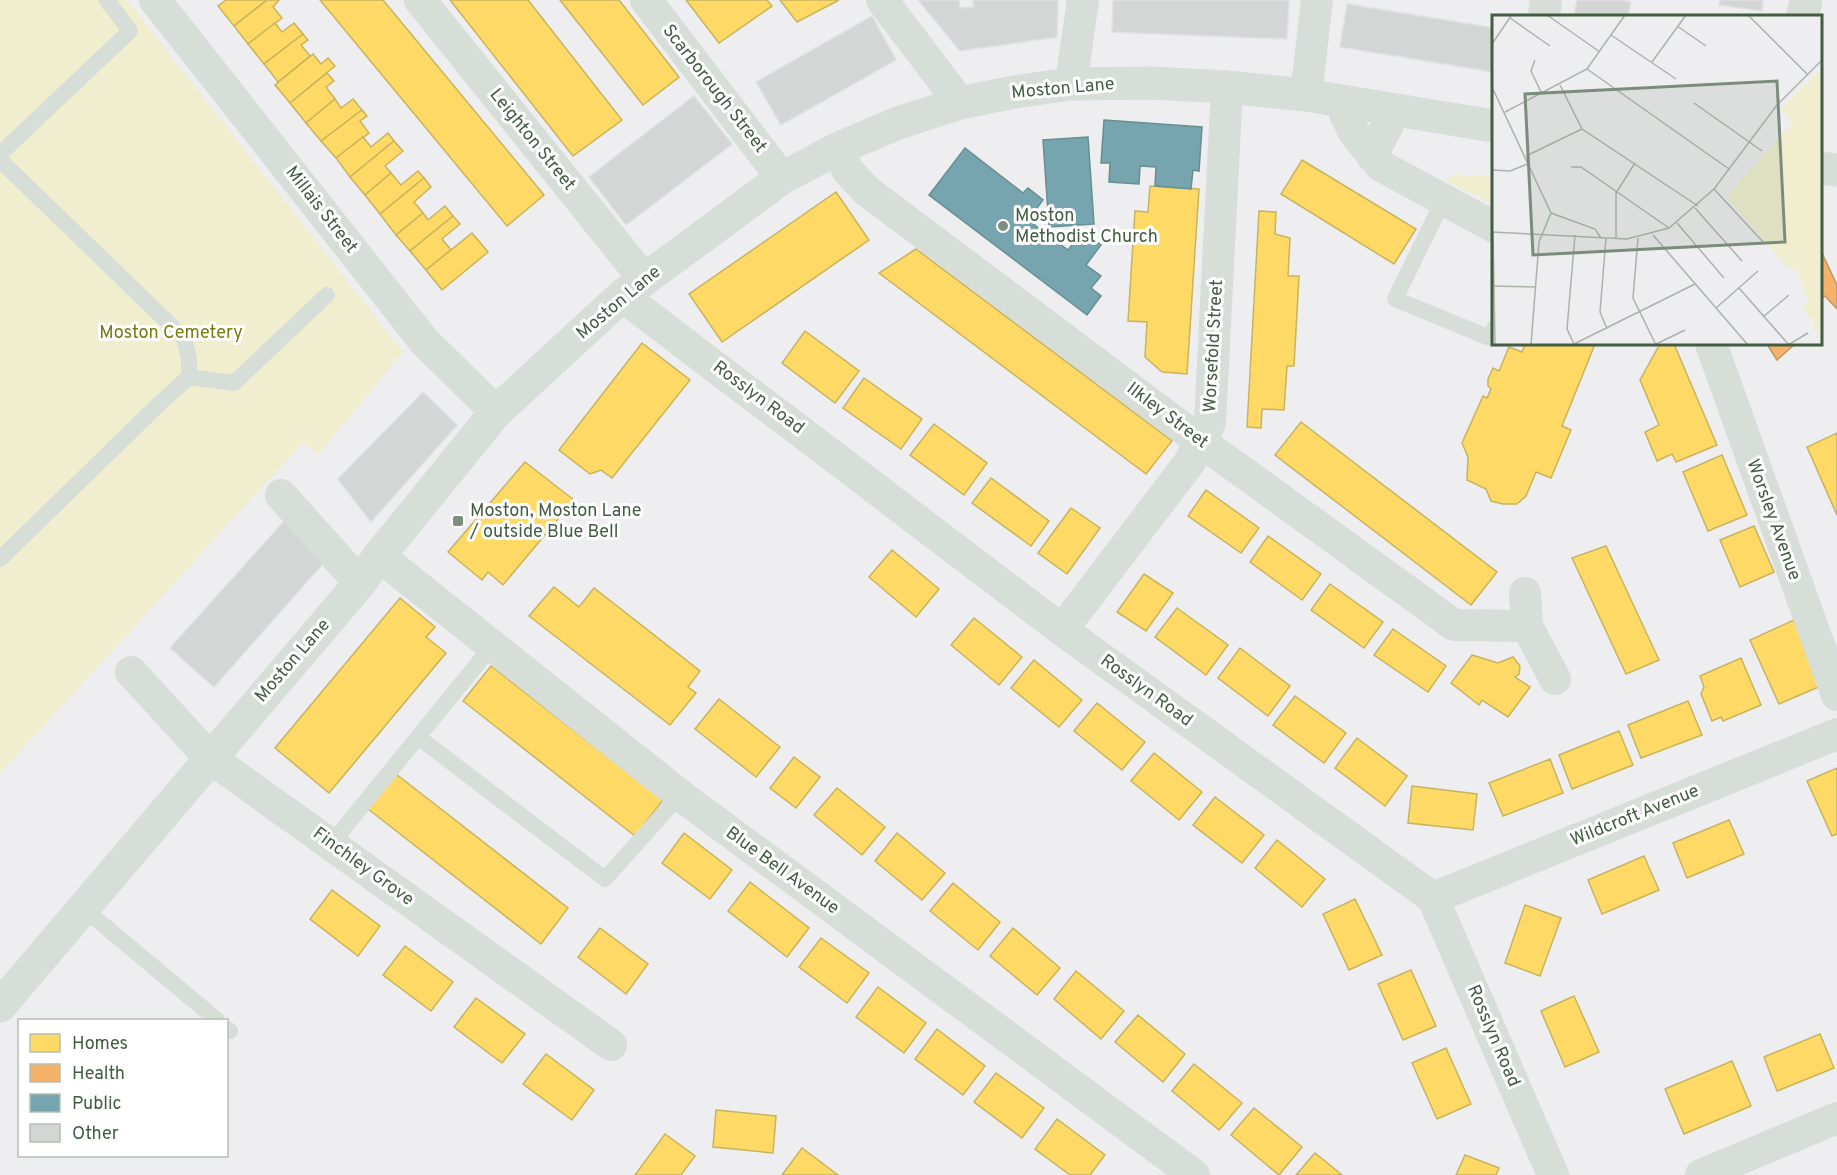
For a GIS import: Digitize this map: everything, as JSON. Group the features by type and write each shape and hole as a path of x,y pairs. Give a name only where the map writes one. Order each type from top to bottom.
{"street":[{"name":"Millais Street","path":"155,0 424,341 496,412"},
{"name":"Leighton Street","path":"420,0 633,287"},
{"name":"Scarborough Street","path":"646,0 782,178"},
{"path":"882,0 960,102"},
{"path":"1071,84 1083,0"},
{"path":"1306,95 1317,0"},
{"path":"1544,15 1546,0"},
{"path":"1803,15 1806,0"},
{"name":"Moston Lane","path":"0,1005 360,583 379,556 496,412 633,287 782,178 837,149 898,123 960,102 1071,84 1152,83 1227,87 1306,95 1492,126"},
{"name":"Worsefold Street","path":"1062,630 1189,463 1210,423 1227,87"},
{"path":"1340,102 1353,131 1381,166 1492,226"},
{"path":"1372,156 1395,110"},
{"name":"Ilkley Street","path":"837,149 848,171 867,191 1200,441 1454,625 1527,626"},
{"path":"1822,168 1837,170"},
{"name":"Rosslyn Road","path":"633,287 1062,630 1433,898 1553,1175"},
{"name":"Worsley Avenue","path":"1710,345 1834,681"},
{"path":"282,495 360,583"},
{"name":"Blue Bell Avenue","path":"379,556 680,795 1194,1175"},
{"path":"1525,593 1527,626 1555,679"},
{"name":"Finchley Grove","path":"131,672 210,758 611,1045"},
{"name":"Wildcroft Avenue","path":"1433,898 1837,734"},
{"path":"1711,1173 1837,1118"}],"lane":[{"path":"0,154 130,31 107,0"},
{"path":"0,160 184,338 189,358 189,377"},
{"path":"1443,201 1395,299 1490,338 1492,333"},
{"path":"0,559 157,405 189,377 234,383 327,295"},
{"path":"331,844 492,646"},
{"path":"418,737 605,879 680,795"},
{"path":"83,908 217,1019"}],"green space":[{"name":"Moston Cemetery","path":"0,0 127,0 403,352 319,454 303,443 0,773"},
{"path":"1456,174 1492,177 1492,204 1445,180"}],"building: Homes":[{"path":"226,0 267,0 234,26 218,6"},
{"path":"267,0 279,0 273,7 282,18 248,44 234,26"},
{"path":"320,0 383,0 544,195 507,226"},
{"path":"450,0 528,0 622,120 573,156"},
{"path":"560,0 619,0 679,77 643,105"},
{"path":"686,0 767,0 772,6 719,43"},
{"path":"780,0 839,0 797,22"},
{"path":"275,23 282,32 294,23 303,34 264,64 248,44"},
{"path":"303,34 308,40 301,45 310,56 278,82 264,64"},
{"path":"313,54 321,64 328,58 335,66 290,103 275,85"},
{"path":"327,73 334,81 326,87 335,99 306,123 290,103"},
{"path":"335,99 341,108 353,99 362,110 321,141 306,123"},
{"path":"362,110 367,116 360,121 369,133 336,158 321,141"},
{"path":"388,133 394,141 350,177 336,158 363,137 371,147"},
{"path":"394,141 403,151 385,166 391,173 365,195 350,177"},
{"path":"1302,160 1416,229 1394,264 1281,194"},
{"path":"418,171 424,178 380,214 365,195 391,173 401,185"},
{"path":"424,178 431,187 414,202 423,213 396,235 380,214"},
{"path":"1150,186 1199,189 1187,374 1162,372 1145,357 1147,322 1128,321 1135,211 1148,212"},
{"path":"836,192 869,240 722,342 689,294"},
{"path":"445,206 453,216 410,251 396,235 423,213 428,220"},
{"path":"1259,211 1276,212 1275,234 1290,238 1288,276 1299,276 1294,366 1287,366 1284,410 1262,409 1261,428 1247,427"},
{"path":"453,216 460,224 442,239 451,250 426,270 410,251"},
{"path":"472,233 488,252 442,290 426,270"},
{"path":"916,249 1172,441 1146,474 879,273"},
{"path":"805,331 859,371 835,403 782,363"},
{"path":"642,343 690,380 612,478 601,470 590,474 559,450"},
{"path":"1525,345 1595,345 1562,426 1571,430 1551,478 1536,472 1526,496 1517,504 1503,504 1491,501 1486,489 1467,480 1468,457 1462,443 1483,396 1487,398 1491,389 1488,386 1488,379 1493,368 1499,371 1509,347 1522,352"},
{"path":"1659,345 1674,345 1717,445 1676,462 1672,454 1657,461 1645,432 1659,425 1640,380"},
{"path":"864,378 922,419 901,449 843,408"},
{"path":"1301,422 1497,572 1471,605 1275,455"},
{"path":"934,424 987,463 964,495 910,455"},
{"path":"1837,433 1837,515 1807,447"},
{"path":"1722,455 1747,515 1708,531 1683,472"},
{"path":"525,462 574,500 503,585 488,572 482,580 448,552"},
{"path":"991,478 1049,521 1031,546 972,503"},
{"path":"1206,490 1259,528 1241,553 1188,516"},
{"path":"1071,508 1100,528 1067,574 1038,553"},
{"path":"1754,526 1774,572 1740,587 1720,540"},
{"path":"1268,536 1321,574 1302,600 1250,562"},
{"path":"1606,546 1659,660 1626,674 1572,558"},
{"path":"892,550 939,589 916,617 869,577"},
{"path":"1144,574 1173,593 1146,631 1117,612"},
{"path":"1330,584 1383,622 1364,648 1311,610"},
{"path":"554,587 579,607 594,588 700,671 688,687 696,693 670,725 529,616"},
{"path":"400,598 435,627 426,637 446,653 329,793 275,748"},
{"path":"1177,608 1228,645 1206,675 1155,637"},
{"path":"974,618 1022,657 999,685 951,645"},
{"path":"1794,620 1823,685 1779,704 1750,640"},
{"path":"1393,629 1446,666 1428,692 1374,655"},
{"path":"1240,648 1290,686 1268,716 1218,678"},
{"path":"1472,655 1498,663 1513,657 1520,666 1519,674 1515,677 1530,687 1508,717 1482,700 1479,705 1451,683"},
{"path":"1741,658 1761,705 1723,721 1721,717 1712,721 1701,694 1704,687 1700,676"},
{"path":"1034,660 1082,700 1059,727 1011,688"},
{"path":"491,666 663,800 635,836 463,701"},
{"path":"1295,696 1346,733 1324,763 1273,725"},
{"path":"719,699 780,747 756,777 695,729"},
{"path":"1688,701 1702,735 1641,758 1628,725"},
{"path":"1097,703 1145,742 1122,770 1074,731"},
{"path":"1619,731 1633,765 1572,789 1559,755"},
{"path":"1357,738 1407,776 1385,806 1335,768"},
{"path":"1154,753 1202,792 1179,820 1131,781"},
{"path":"794,757 820,777 796,808 770,788"},
{"path":"1550,759 1563,793 1503,816 1489,783"},
{"path":"1837,768 1837,834 1832,836 1807,781"},
{"path":"396,774 568,908 541,944 368,809"},
{"path":"1412,786 1477,794 1473,830 1408,823"},
{"path":"837,788 885,827 862,855 814,815"},
{"path":"1215,797 1264,835 1242,863 1193,825"},
{"path":"1729,820 1744,854 1687,878 1673,843"},
{"path":"684,833 732,870 710,899 662,863"},
{"path":"897,833 945,873 922,900 875,861"},
{"path":"1277,840 1325,879 1302,907 1255,868"},
{"path":"1644,856 1659,890 1602,914 1588,880"},
{"path":"750,882 809,928 787,957 728,911"},
{"path":"953,883 1000,922 978,950 930,911"},
{"path":"332,890 380,926 358,956 310,919"},
{"path":"1355,899 1382,955 1349,970 1323,914"},
{"path":"1525,905 1561,918 1540,976 1505,963"},
{"path":"600,928 648,964 626,994 578,957"},
{"path":"1013,928 1060,968 1037,995 990,956"},
{"path":"821,938 869,973 847,1003 799,967"},
{"path":"405,946 453,982 431,1011 383,975"},
{"path":"1411,970 1436,1026 1403,1040 1378,984"},
{"path":"1076,971 1124,1011 1101,1039 1054,999"},
{"path":"878,987 926,1023 904,1053 856,1017"},
{"path":"1574,996 1599,1052 1565,1067 1541,1011"},
{"path":"476,998 525,1034 502,1063 454,1027"},
{"path":"1138,1015 1185,1054 1163,1082 1115,1042"},
{"path":"937,1029 985,1066 963,1095 915,1059"},
{"path":"1820,1034 1834,1068 1777,1091 1764,1057"},
{"path":"1446,1048 1471,1104 1437,1119 1412,1063"},
{"path":"546,1054 594,1090 572,1120 523,1084"},
{"path":"1732,1061 1751,1106 1684,1134 1665,1089"},
{"path":"1194,1064 1242,1103 1219,1130 1172,1091"},
{"path":"996,1073 1044,1108 1022,1138 974,1102"},
{"path":"1254,1108 1302,1147 1279,1175 1231,1135"},
{"path":"716,1110 776,1116 773,1153 713,1147"},
{"path":"1057,1119 1105,1155 1090,1175 1070,1175 1035,1149"},
{"path":"665,1134 695,1156 681,1175 635,1175"},
{"path":"802,1148 838,1175 782,1175"},
{"path":"1315,1153 1342,1175 1296,1175"},
{"path":"1465,1155 1499,1168 1496,1175 1456,1175"}],"building: Health":[{"path":"1822,253 1837,285 1837,309 1825,296 1822,298"},
{"path":"1768,345 1794,345 1777,360"}],"building: Public":[{"path":"1104,120 1202,127 1199,171 1193,170 1191,189 1155,186 1156,167 1140,166 1139,184 1109,182 1110,163 1101,163"},
{"path":"1088,137 1094,224 1049,227 1043,140"},
{"name":"Moston Methodist Church","path":"965,148 1023,193 1028,188 1043,200 1028,220 1068,250 1082,232 1101,245 1086,265 1101,276 1091,288 1101,296 1087,315 929,195"}],"building: Other":[{"path":"918,0 959,0 960,8 974,7 972,0 1058,0 1057,37 960,51"},
{"path":"1113,0 1289,0 1287,39 1112,32"},
{"path":"1577,0 1631,2 1628,15 1574,15"},
{"path":"1720,0 1763,0 1762,11 1719,5"},
{"path":"1347,4 1492,28 1492,72 1340,47"},
{"path":"872,16 896,60 781,125 756,82"},
{"path":"694,96 732,144 626,225 589,177"},
{"path":"423,392 457,425 371,522 338,479"},
{"path":"285,520 328,558 214,687 170,648"}],"place":[{"name":"Moston Methodist Church","path":"1003,226"},
{"name":"Moston, Moston Lane / outside Blue Bell","path":"458,521"}]}
